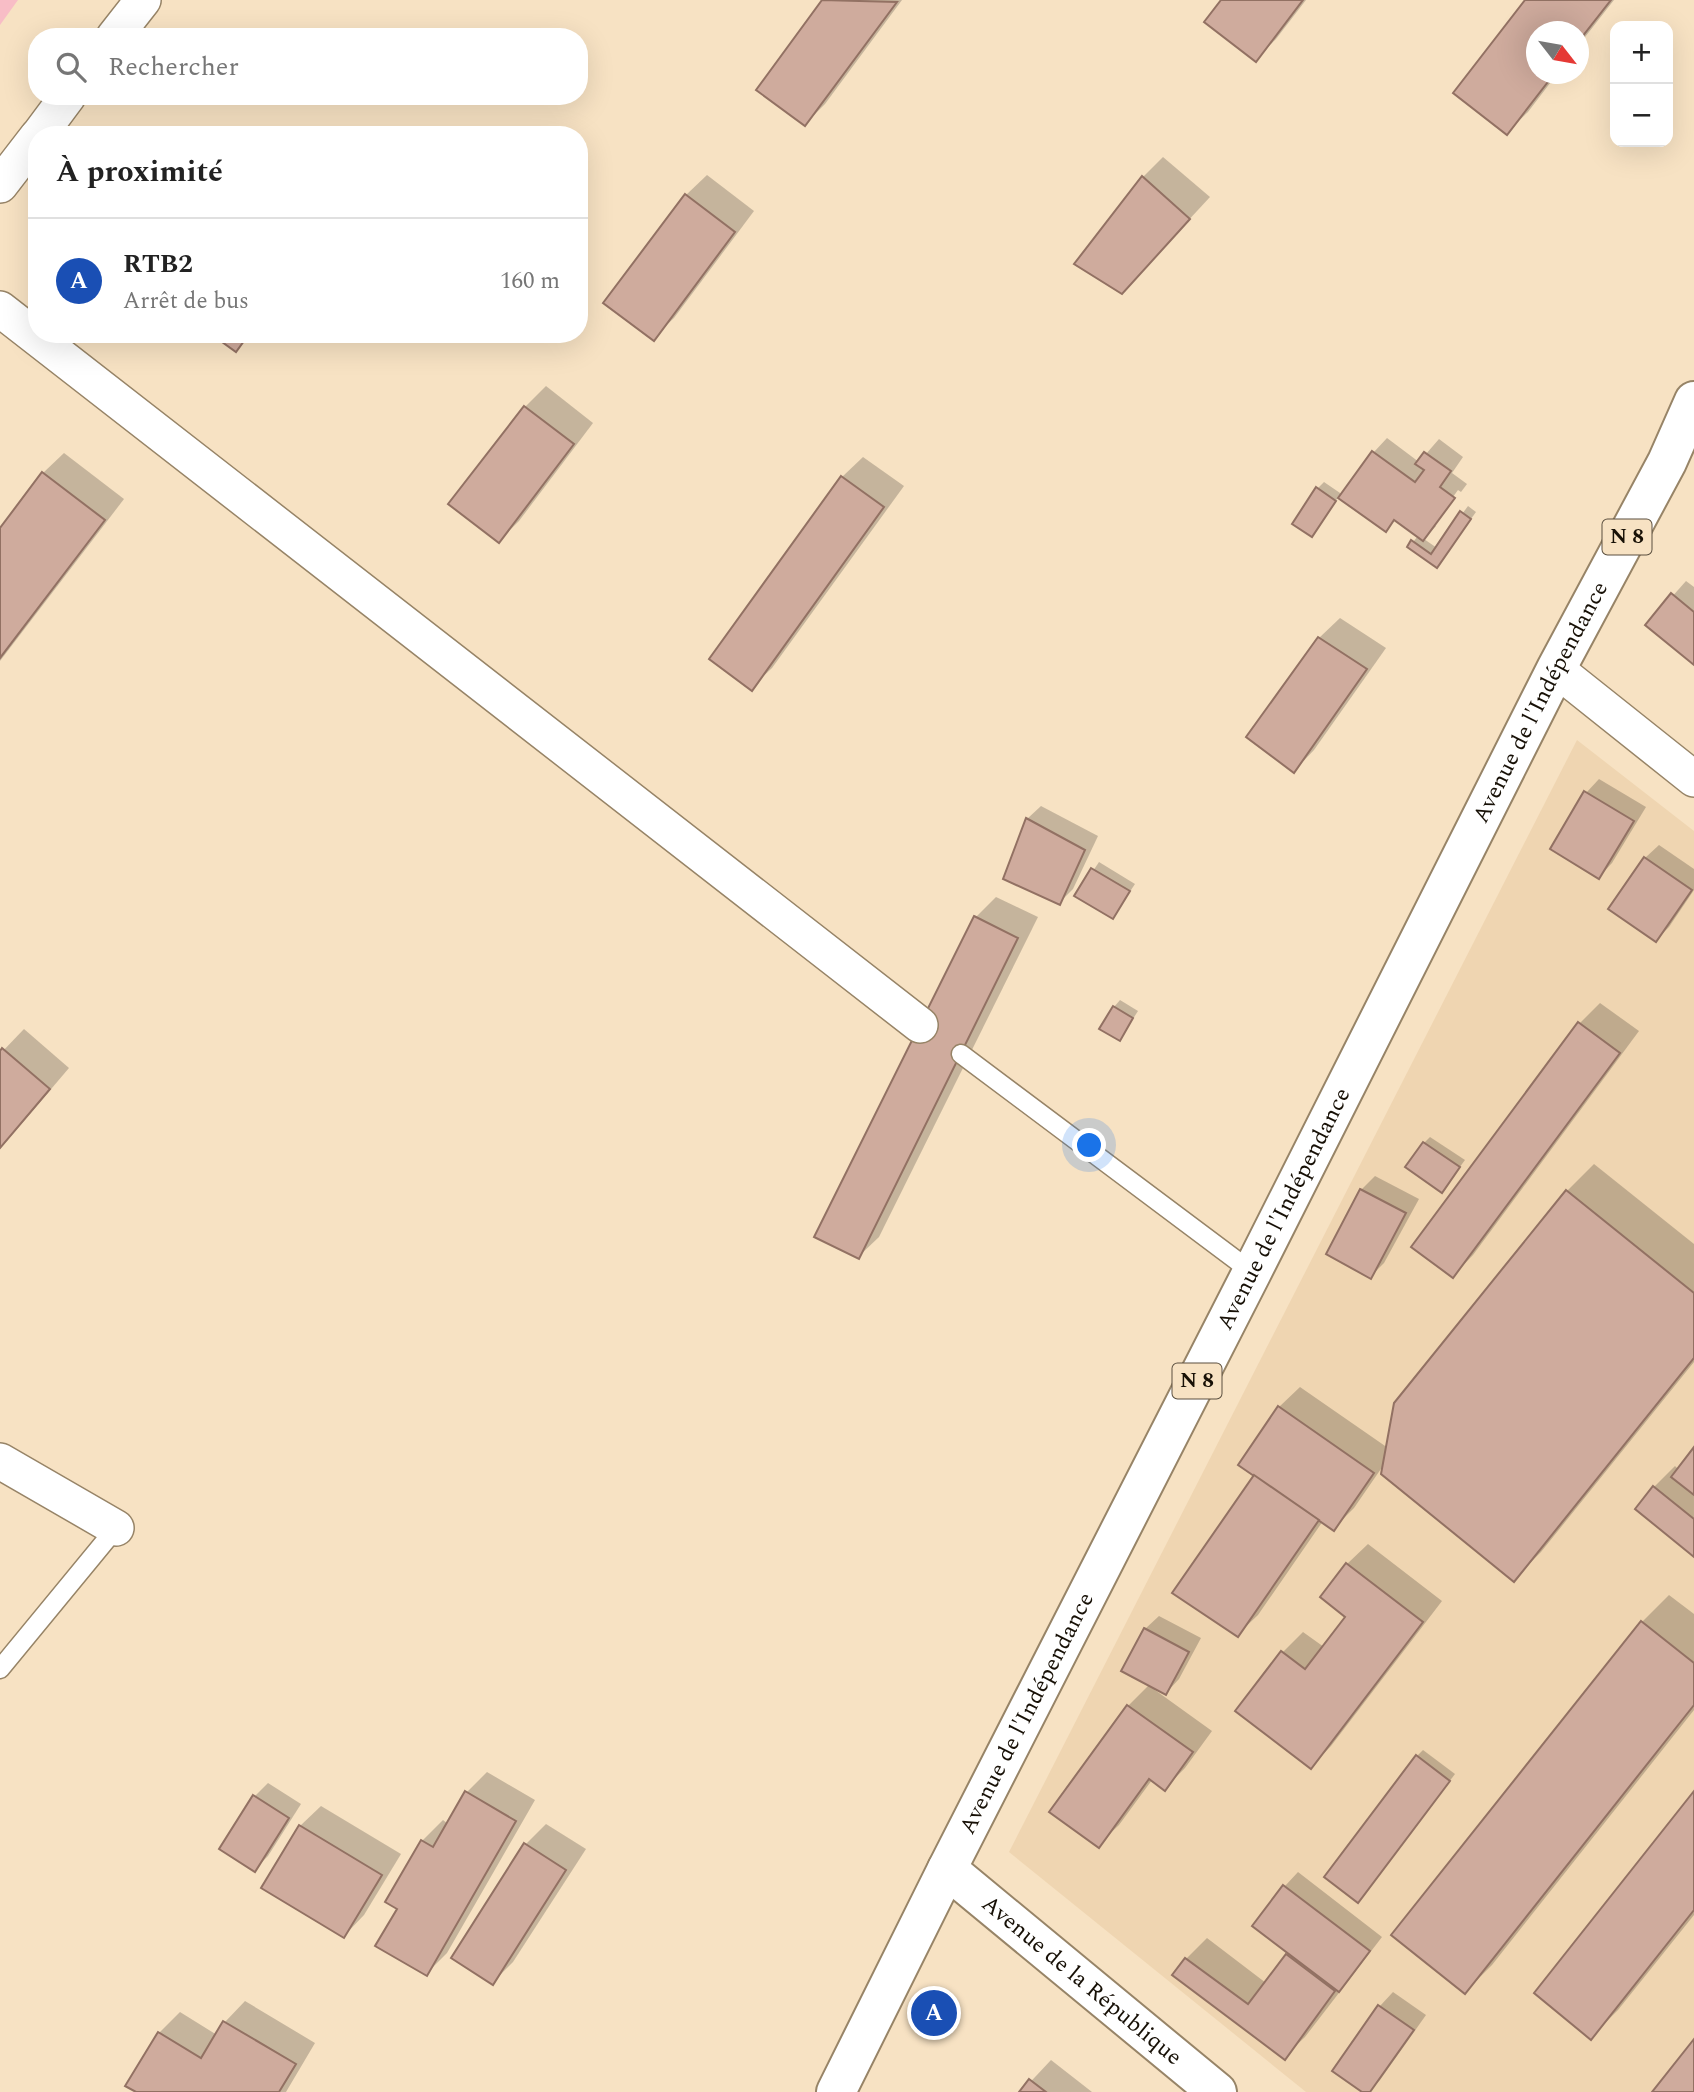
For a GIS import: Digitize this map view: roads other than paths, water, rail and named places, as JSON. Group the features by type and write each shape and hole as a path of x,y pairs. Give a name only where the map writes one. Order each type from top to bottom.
{"main road":[{"name":"Avenue de l'Indépendance","path":"836,2092 1556,669 1667,462 1694,401"},
{"name":"Avenue de la République","path":"947,1869 1217,2092"}],"street":[{"path":"121,28 143,0"},
{"path":"46,126 61,105"},
{"path":"0,185 28,149"},
{"path":"0,309 28,331"},
{"path":"44,343 919,1025"},
{"path":"1556,669 1694,779"},
{"path":"0,1461 116,1528"}],"lane":[{"path":"961,1054 1252,1272"},
{"path":"0,1669 116,1528"}],"place":[{"name":"RTB2","path":"934,2013"}]}
